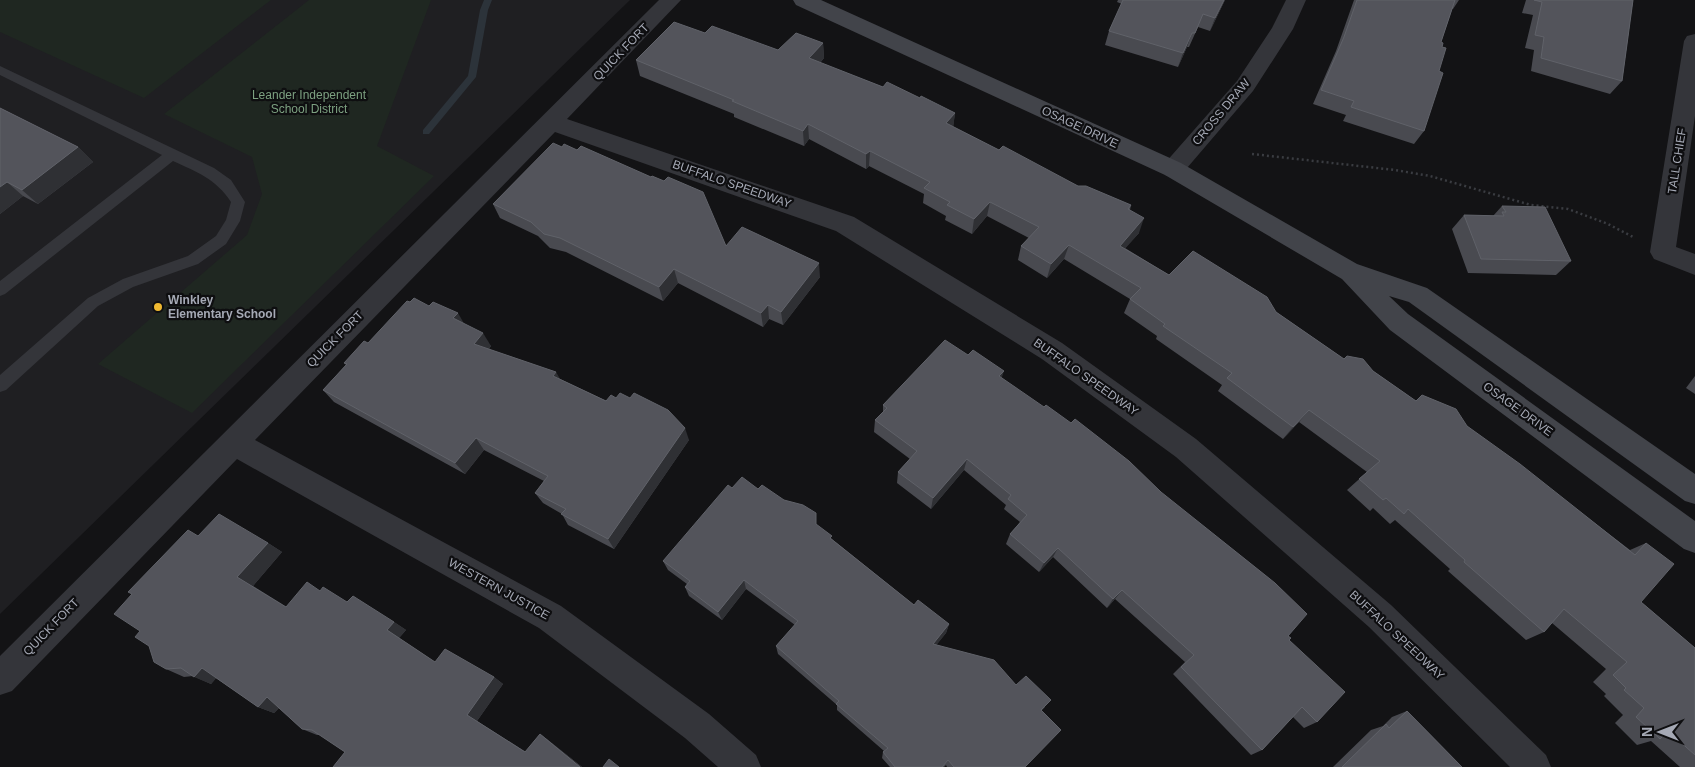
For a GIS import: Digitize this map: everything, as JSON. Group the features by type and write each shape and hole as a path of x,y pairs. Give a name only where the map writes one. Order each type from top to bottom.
{"street":[{"name":"QUICK FORT","path":"0,679 672,0"},
{"name":"OSAGE DRIVE","path":"803,0 1173,169 1348,271 1418,295 1695,491"},
{"name":"CROSS DRAW","path":"1173,169 1245,86 1282,29 1296,0"},
{"name":"TALL CHIEF","path":"1662,252 1695,48"},
{"name":"BUFFALO SPEEDWAY","path":"552,122 845,224 1052,351 1201,461 1380,616 1534,767"},
{"path":"1662,252 1695,265"},
{"name":"OSAGE DRIVE","path":"1348,271 1399,322 1695,539"},
{"name":"WESTERN JUSTICE","path":"233,442 550,617 697,726 744,767"}],"lane":[{"path":"0,70 209,172 226,184 238,202 233,221 221,240 193,260 128,283 93,302 0,384"},
{"path":"0,290 171,154"}],"path":[{"path":"1252,154 1395,170 1430,176 1531,205 1568,210 1608,224 1662,252"}],"shaded area":[{"name":"Winkley Elementary School","path":"0,0 630,0 0,614"}],"green space":[{"path":"0,0 271,0 144,98 0,32"},
{"name":"Leander Independent School District","path":"309,0 431,0 377,146 434,176 192,413 98,364 247,235 262,194 252,157 164,114"}],"building":[{"path":"1123,0 1224,0 1215,18 1203,14 1195,33 1192,33 1183,53 1109,31"},
{"path":"1357,0 1455,0 1441,42 1443,43 1442,47 1446,48 1439,71 1443,73 1424,131 1351,107 1354,101 1321,90 1344,37"},
{"path":"1534,0 1633,0 1622,81 1541,58 1544,37 1535,35 1542,2"},
{"path":"674,22 705,33 712,26 778,50 796,33 823,43 809,58 883,87 887,82 920,98 921,96 955,113 946,123 999,150 1003,146 1078,186 1086,186 1131,205 1128,209 1144,218 1120,246 1169,275 1193,251 1267,297 1276,312 1344,359 1347,356 1363,359 1373,371 1416,401 1422,395 1456,409 1467,426 1520,464 1635,555 1646,543 1674,564 1641,602 1695,648 1695,755 1668,731 1660,739 1636,717 1644,708 1624,690 1626,688 1613,675 1627,662 1564,609 1544,632 1464,562 1465,560 1408,509 1404,514 1386,498 1383,500 1359,479 1380,461 1309,410 1293,427 1227,378 1232,373 1163,326 1165,324 1130,299 1141,288 1069,245 1051,264 1021,246 1039,227 990,202 974,219 947,205 950,202 924,188 930,182 870,151 866,154 808,124 803,131 732,101 734,100 636,60"},
{"path":"0,108 78,147 22,190 7,182 0,187"},
{"path":"553,143 562,147 564,144 577,150 581,146 651,177 664,181 668,177 703,192 726,246 742,227 819,263 781,312 768,305 761,313 674,269 659,287 560,238 544,234 531,222 493,204"},
{"path":"1502,206 1545,207 1571,261 1481,259 1464,215 1504,216 1502,212 1506,212"},
{"path":"414,298 429,306 433,302 458,313 453,318 483,333 474,344 556,372 553,376 606,401 611,395 616,398 620,393 630,398 634,393 668,410 685,428 608,539 561,514 566,509 535,493 548,476 476,438 455,463 323,390 347,364 344,363 364,341 368,343 407,301 410,302"},
{"path":"945,340 968,355 973,350 1004,371 999,376 1044,407 1046,405 1071,423 1075,419 1129,461 1161,492 1275,583 1307,614 1288,636 1291,638 1289,640 1345,692 1317,722 1302,707 1262,750 1181,667 1194,655 1122,590 1113,599 1058,548 1044,563 1010,534 1027,515 1008,499 1011,495 967,459 933,498 898,472 917,451 875,420 887,408 883,405"},
{"path":"742,477 758,489 762,485 784,500 803,505 816,513 816,524 832,536 830,538 914,605 918,600 949,624 933,644 994,660 1016,685 1026,676 1051,700 1041,710 1061,730 1025,767 954,767 948,760 942,767 895,767 883,752 888,748 836,704 839,701 776,646 798,621 744,580 718,612 685,587 690,581 663,561 728,485 732,488"},
{"path":"219,514 268,543 237,577 286,607 307,582 320,591 323,587 347,602 353,596 394,622 387,630 435,662 445,649 494,677 467,715 525,752 540,734 580,767 333,767 345,752 312,730 302,729 267,697 258,707 202,668 194,677 181,668 166,669 154,662 149,646 135,637 140,631 114,614 132,594 128,592 188,530 198,536"},
{"path":"1407,711 1462,767 1342,767 1386,724 1389,728"},
{"path":"609,759 619,767 603,767"}],"waterway":[{"path":"426,132 472,77 484,10 488,0"}],"place":[{"name":"Winkley Elementary School","path":"158,307"}]}
